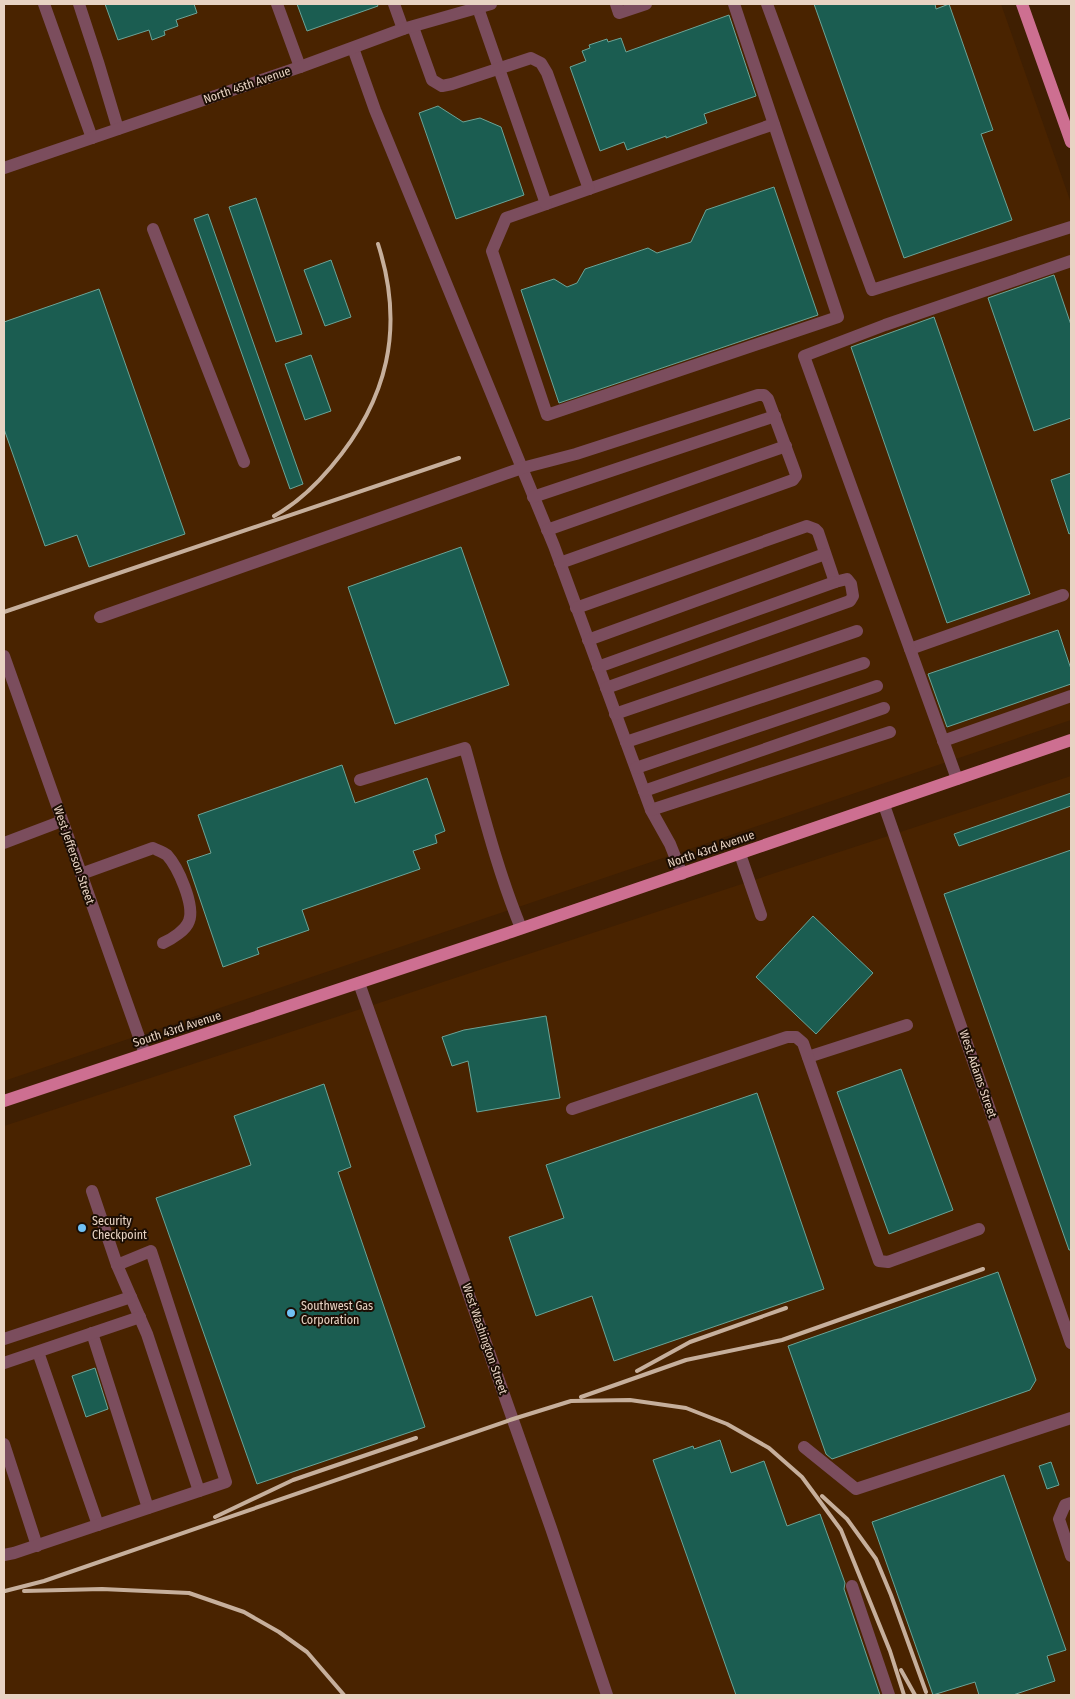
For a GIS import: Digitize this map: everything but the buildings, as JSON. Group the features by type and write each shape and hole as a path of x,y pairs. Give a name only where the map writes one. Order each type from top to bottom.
{"main road":[{"path":"1022,4 1071,142"},
{"name":"North 43rd Avenue","path":"359,983 1071,740"},
{"name":"South 43rd Avenue","path":"4,1101 359,983"}],"street":[{"path":"44,4 92,138"},
{"path":"78,4 118,129"},
{"path":"276,4 300,67"},
{"path":"394,4 408,28 432,80 442,86 532,58 541,63 547,73 589,189"},
{"name":"North 45th Avenue","path":"4,168 408,28 491,4"},
{"path":"616,4 619,13 646,4"},
{"path":"734,4 774,124 838,317 547,415 492,251 506,218 774,124"},
{"path":"767,4 872,290 1071,227"},
{"path":"478,8 546,204"},
{"path":"353,48 379,118 560,563 651,810 670,844 682,874"},
{"path":"153,229 244,462"},
{"path":"957,780 804,356 1071,261"},
{"path":"100,617 522,468 576,454 758,395 764,395 768,399 796,476 790,482 560,563"},
{"path":"534,497 775,416"},
{"path":"547,530 786,446"},
{"path":"576,608 807,526 818,532 835,582"},
{"path":"588,640 825,554"},
{"path":"598,667 835,582 848,579 853,590 852,600 606,688"},
{"path":"910,649 1063,595"},
{"path":"616,714 857,631"},
{"name":"West Jefferson Street","path":"4,656 145,1054"},
{"path":"626,742 864,663"},
{"path":"636,768 876,686"},
{"path":"943,741 1071,696"},
{"path":"644,790 884,708"},
{"path":"651,810 890,732"},
{"path":"360,780 465,748 493,846 521,928"},
{"name":"West Adams Street","path":"884,805 1071,1344"},
{"path":"4,844 62,821"},
{"path":"81,874 153,848 166,854 177,870 191,907 189,922 173,939 163,943"},
{"path":"740,854 761,914"},
{"name":"West Washington Street","path":"359,983 513,1419 607,1695"},
{"path":"808,1058 907,1025"},
{"path":"572,1109 787,1037 796,1037 803,1043 879,1261 888,1262 979,1229"},
{"path":"92,1192 117,1265 147,1334 199,1491"},
{"path":"4,1555 37,1546 226,1482 151,1252 117,1265"},
{"path":"4,1339 130,1297"},
{"path":"4,1363 140,1317"},
{"path":"92,1333 148,1508"},
{"path":"38,1352 98,1525"},
{"path":"804,1447 856,1489 1071,1418"},
{"path":"4,1444 37,1546"},
{"path":"1071,1503 1065,1505 1059,1519 1071,1556"},
{"path":"852,1586 889,1695"}],"shaded area":[{"path":"4,4 1001,4 1071,203 1071,720 4,1081"},
{"path":"1071,776 1071,1695 4,1695 4,1126"}],"railway":[{"path":"274,516 305,494 331,467 350,442 366,416 378,389 386,362 390,334 390,305 386,275 378,244"},
{"path":"4,612 459,458"},
{"path":"581,1397 686,1360 782,1340 983,1269"},
{"path":"637,1371 690,1342 786,1308"},
{"path":"5,1591 44,1581 513,1419 571,1401 630,1400 686,1408 727,1424 769,1448 802,1477 841,1530 890,1651 904,1695"},
{"path":"215,1517 293,1480 416,1438"},
{"path":"822,1496 847,1519 876,1559 926,1692"},
{"path":"24,1591 102,1589 189,1593 244,1612 279,1632 307,1652 344,1695"},
{"path":"901,1670 915,1695"}],"place":[{"name":"Security Checkpoint","path":"82,1228"},
{"name":"Southwest Gas Corporation","path":"291,1313"}]}
